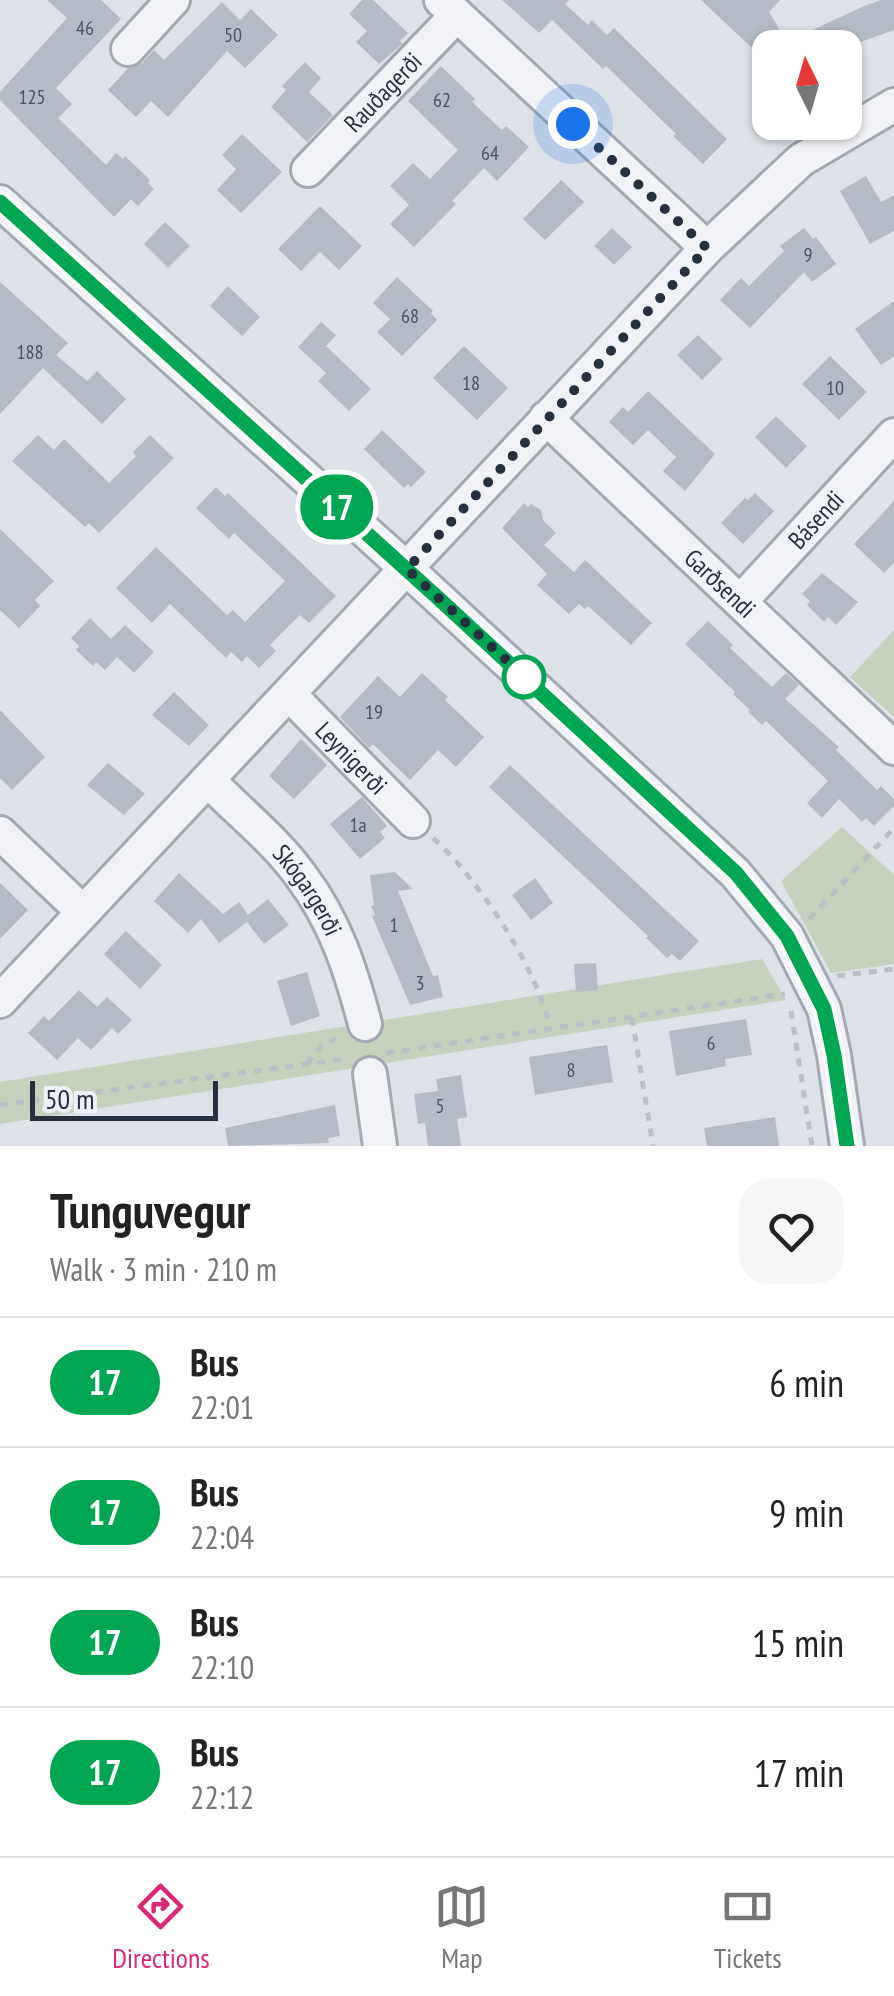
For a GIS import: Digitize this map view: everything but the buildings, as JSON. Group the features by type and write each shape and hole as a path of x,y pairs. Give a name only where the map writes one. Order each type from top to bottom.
{"street":[{"path":"128,49 173,0"},
{"name":"Rauðagerði","path":"308,170 447,4 707,248"},
{"path":"0,1001 707,248 801,160 894,105"},
{"path":"0,202 407,569 695,834 761,902 787,936 824,1009 847,1146"},
{"name":"Garðsendi","path":"546,418 894,748"},
{"name":"Básendi","path":"740,602 894,436"},
{"name":"Leynigerði","path":"290,694 413,821"},
{"name":"Skógargerði","path":"209,781 299,872 325,911 348,959 365,1024"},
{"path":"0,833 83,912"},
{"path":"366,1062 380,1146"}],"path":[{"path":"413,821 410,836 420,846 430,835 458,860 492,906 546,1009 550,1030"},
{"path":"803,925 894,828"},
{"path":"844,975 894,969"},
{"path":"0,1106 307,1064 366,1062 788,993 812,1146"},
{"path":"632,1018 653,1146"},
{"path":"307,1064 320,1046 365,1024"}],"green space":[{"path":"894,630 894,717 850,677"},
{"path":"842,827 894,875 894,964 831,973 781,881"},
{"path":"762,959 786,1000 0,1124 0,1082"}],"bus line":[{"name":"17","path":"0,202 736,873 787,936 824,1009 847,1146"}],"route":[{"path":"524,677 528,680 407,569 707,248 573,124"}]}
